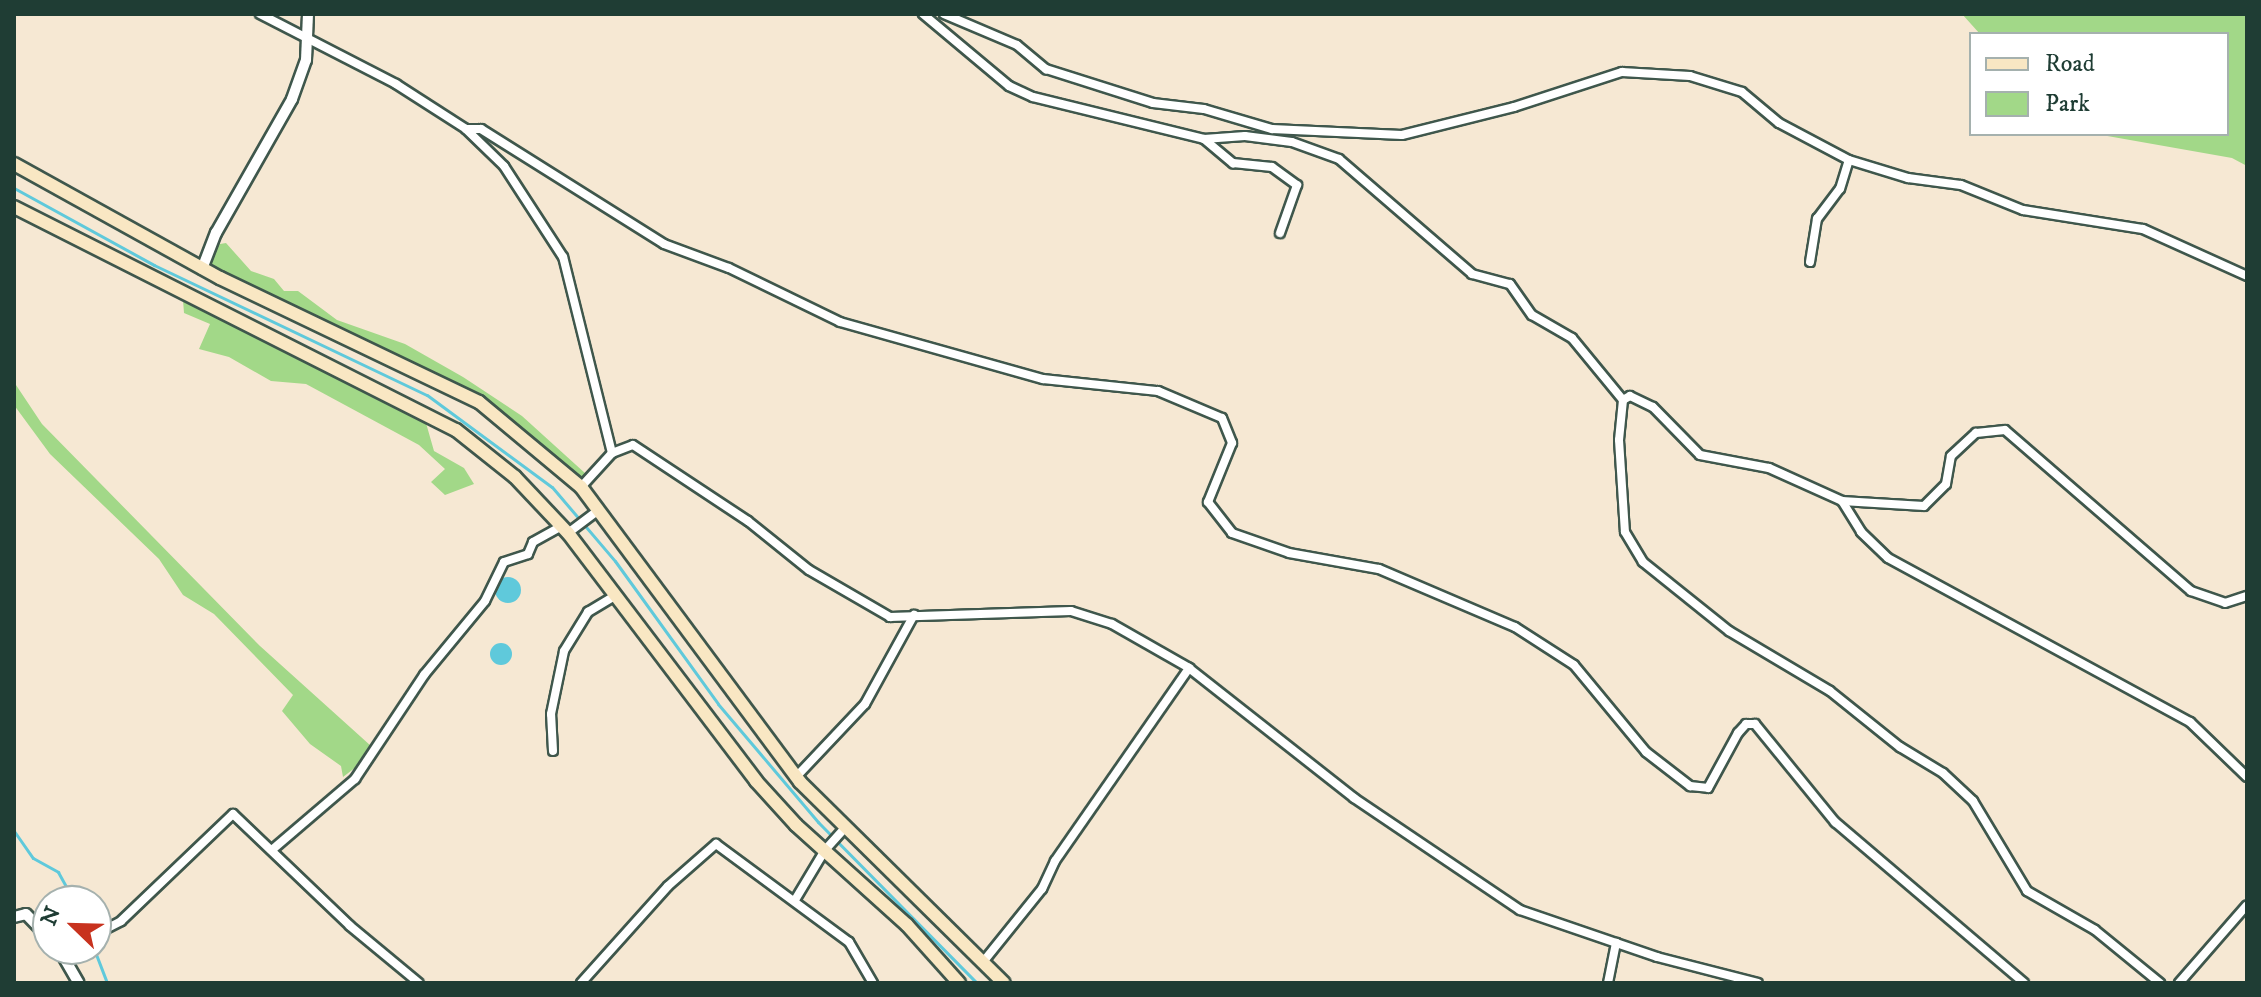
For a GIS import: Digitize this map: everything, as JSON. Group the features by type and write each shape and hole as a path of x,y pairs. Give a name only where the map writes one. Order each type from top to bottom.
{"main road":[{"path":"14,164 202,269 460,390 581,487 596,512 796,777 1004,983"},
{"path":"14,207 456,430 515,477 565,530 756,781 907,925 959,983"}],"street":[{"path":"260,14 396,84 466,129 504,166 563,257 612,453"},
{"path":"202,269 216,233 292,99 306,60 308,14"},
{"path":"923,14 1009,86 1033,97 1204,139 1245,136 1292,142 1339,159 1472,274 1510,284 1532,315 1572,338 1623,400 1619,440 1625,532 1643,562 1729,631 1830,691 1900,747 1943,773 1973,801 2027,891 2136,958 2160,983"},
{"path":"944,14 1017,45 1046,69 1153,103 1204,109 1272,129 1402,135 1514,107 1622,72 1690,76 1742,92 1779,123 1849,160 1908,178 1961,185 2023,210 2143,229 2247,276"},
{"path":"466,129 481,129 664,244 729,268 840,322 956,358 1056,382 1158,391 1222,418 1232,443 1208,502 1232,533 1289,553 1379,569 1515,627 1574,665 1646,752 1690,786 1708,788 1738,733 1746,724 1755,724 1835,822 2024,983"},
{"path":"1204,139 1233,163 1272,167 1297,185 1280,233"},
{"path":"1810,262 1817,219 1840,189 1849,160"},
{"path":"1623,400 1630,396 1653,407 1700,455 1769,468 1842,501 1924,506 1946,484 1951,456 1976,433 2005,430 2191,591 2225,603 2247,596"},
{"path":"581,487 612,453 633,445 809,570 890,617 1071,611 1112,624 1189,668 1303,760 1480,887 1520,910 1616,943 1758,983"},
{"path":"1842,501 1861,532 1888,558 2190,722 2247,777"},
{"path":"273,849 355,779 424,675 485,601 504,562 528,554 533,542 565,530 596,512"},
{"path":"553,751 551,714 564,651 588,612 616,595"},
{"path":"796,777 865,704 914,615"},
{"path":"983,962 1042,889 1055,861 1189,668"},
{"path":"112,924 144,901 233,814 350,926 419,983"},
{"path":"795,900 825,850 845,828"},
{"path":"581,983 712,845 731,852 849,942 873,983"},
{"path":"2179,983 2247,905"},
{"path":"14,917 26,914 32,920"},
{"path":"1608,983 1616,943"},
{"path":"68,965 79,983"}],"green space":[{"path":"1962,14 2247,14 2247,166 2232,158 2107,136 2229,136 2229,32 1978,32"},
{"path":"226,243 251,271 274,279 284,291 298,291 337,320 405,344 463,377 522,416 586,474 576,481 491,403 214,269 210,258 214,245"},
{"path":"183,300 424,416 434,451 464,468 474,484 445,495 431,482 445,469 419,445 306,384 271,381 229,357 199,349 210,324 184,313"},
{"path":"14,382 42,424 260,646 371,746 356,767 343,777 341,766 310,744 282,711 293,695 214,614 183,595 159,559 50,454 14,405"}],"water":[{"path":"508,577 517,581 521,590 517,599 508,603 499,599 495,590 499,581"},
{"path":"501,643 509,646 512,654 509,662 501,665 493,662 490,654 493,646"}],"waterway":[{"path":"14,188 154,265 427,395 552,487 615,561 718,704 818,822 977,983"},
{"path":"14,831 33,858 58,872 65,885"},
{"path":"100,965 107,983"}]}
